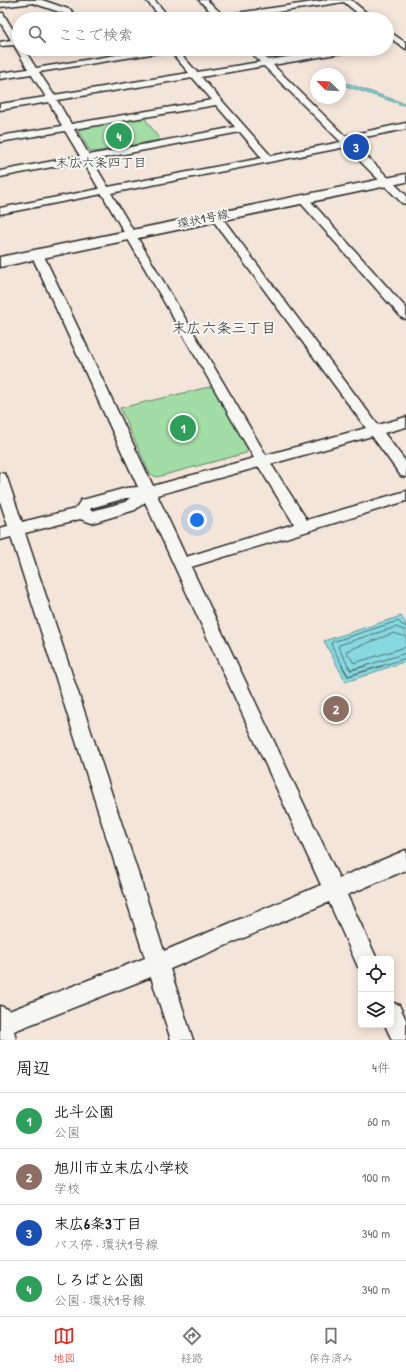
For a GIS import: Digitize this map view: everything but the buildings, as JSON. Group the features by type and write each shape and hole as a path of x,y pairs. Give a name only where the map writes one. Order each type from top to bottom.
{"main road":[{"name":"環状1号線","path":"0,262 216,216 406,178"}],"street":[{"path":"0,5 36,0 68,12"},
{"path":"150,0 160,11"},
{"path":"203,0 215,12"},
{"path":"277,0 291,12"},
{"path":"263,12 343,0"},
{"path":"346,0 361,12"},
{"path":"0,15 12,36"},
{"path":"402,41 406,47"},
{"path":"0,44 12,45"},
{"path":"24,56 51,98 263,462 303,527"},
{"path":"0,76 124,56"},
{"path":"178,56 268,160"},
{"path":"259,56 406,201"},
{"path":"0,107 307,56"},
{"path":"0,139 218,102"},
{"path":"0,212 268,160 406,126"},
{"path":"0,174 242,129"},
{"path":"303,199 406,315"},
{"path":"216,216 406,472"},
{"path":"36,254 149,492 365,956"},
{"path":"8,532 80,513 92,517 130,506 149,492 406,422"},
{"path":"0,478 8,532 182,1040"},
{"path":"182,564 406,496"},
{"path":"2,1027 335,891 406,860"},
{"path":"394,1018 404,1040"}],"green space":[{"path":"144,117 160,140 95,152 90,151 78,131 80,128"},
{"path":"213,386 249,447 246,453 157,477 150,474 120,408"}],"water":[{"path":"346,83 406,104 406,106 346,86"},
{"path":"401,616 406,624 406,661 346,682 324,641"}],"place":[{"name":"しろばと公園","path":"119,136"},
{"name":"末広6条3丁目","path":"356,147"},
{"name":"北斗公園","path":"183,428"},
{"name":"旭川市立末広小学校","path":"336,709"}],"district":[{"name":"末広六条四丁目","path":"101,162"},
{"name":"末広六条三丁目","path":"224,328"}]}
